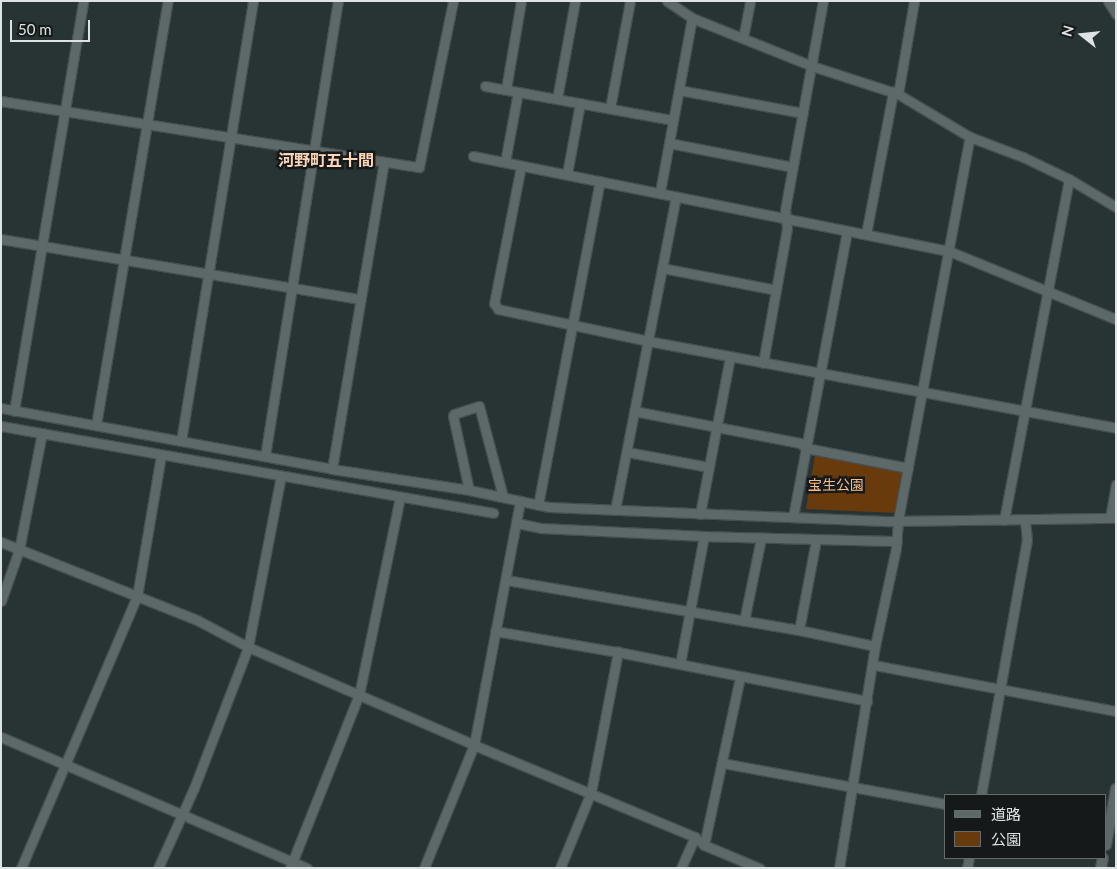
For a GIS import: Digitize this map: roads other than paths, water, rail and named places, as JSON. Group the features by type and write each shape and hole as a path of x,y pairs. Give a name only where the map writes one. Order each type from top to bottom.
{"street":[{"path":"14,411 43,246 82,1"},
{"path":"96,425 168,1"},
{"path":"181,441 254,1"},
{"path":"265,456 338,1"},
{"path":"1,101 419,167 454,1"},
{"path":"506,89 521,1"},
{"path":"557,99 576,1"},
{"path":"610,108 630,1"},
{"path":"667,1 676,4 692,18 812,66 896,93 970,137 1023,157 1069,179 1116,207"},
{"path":"743,38 750,1"},
{"path":"763,363 787,228 785,210 823,1"},
{"path":"866,234 914,1"},
{"path":"1108,1 1116,14"},
{"path":"660,192 692,18"},
{"path":"485,86 673,120"},
{"path":"679,90 803,113"},
{"path":"505,162 518,92"},
{"path":"567,174 580,103"},
{"path":"839,868 876,646 897,541 898,520 970,137"},
{"path":"669,143 793,167"},
{"path":"473,156 949,251 1116,319"},
{"path":"332,468 384,162"},
{"path":"521,166 494,303 498,309 730,357 1116,428"},
{"path":"1004,520 1069,179"},
{"path":"538,504 600,181"},
{"path":"615,510 676,197"},
{"path":"793,517 847,230"},
{"path":"1,239 360,299"},
{"path":"662,268 776,290"},
{"path":"700,514 730,357"},
{"path":"469,490 453,416 454,414 479,406 503,497"},
{"path":"1,408 332,468 469,490 538,504 615,510 898,520 1113,518 1116,485"},
{"path":"634,411 800,443 806,448 908,468"},
{"path":"1,426 493,513"},
{"path":"1,601 19,550 42,433"},
{"path":"626,452 709,467"},
{"path":"21,868 137,596 161,454"},
{"path":"158,868 182,814 248,647 281,476"},
{"path":"291,864 359,695 400,497"},
{"path":"424,868 474,745 520,501"},
{"path":"981,794 1027,540 1025,520"},
{"path":"517,523 541,528 704,536 897,541"},
{"path":"680,664 704,536"},
{"path":"744,621 761,538"},
{"path":"799,630 816,540"},
{"path":"1,542 197,620 248,647 474,745 591,792 695,837 704,845 738,864 759,868"},
{"path":"506,580 799,630 876,646"},
{"path":"495,631 618,652 867,701"},
{"path":"560,868 591,792 618,652"},
{"path":"874,665 1116,711"},
{"path":"704,845 740,676"},
{"path":"1,737 182,814 291,864 307,868"},
{"path":"722,763 944,804"},
{"path":"1110,834 1116,789"},
{"path":"681,868 695,837"}],"district":[{"name":"河野町五十間","path":"326,160"}],"park label":[{"name":"宝生公園","path":"836,485"}]}
